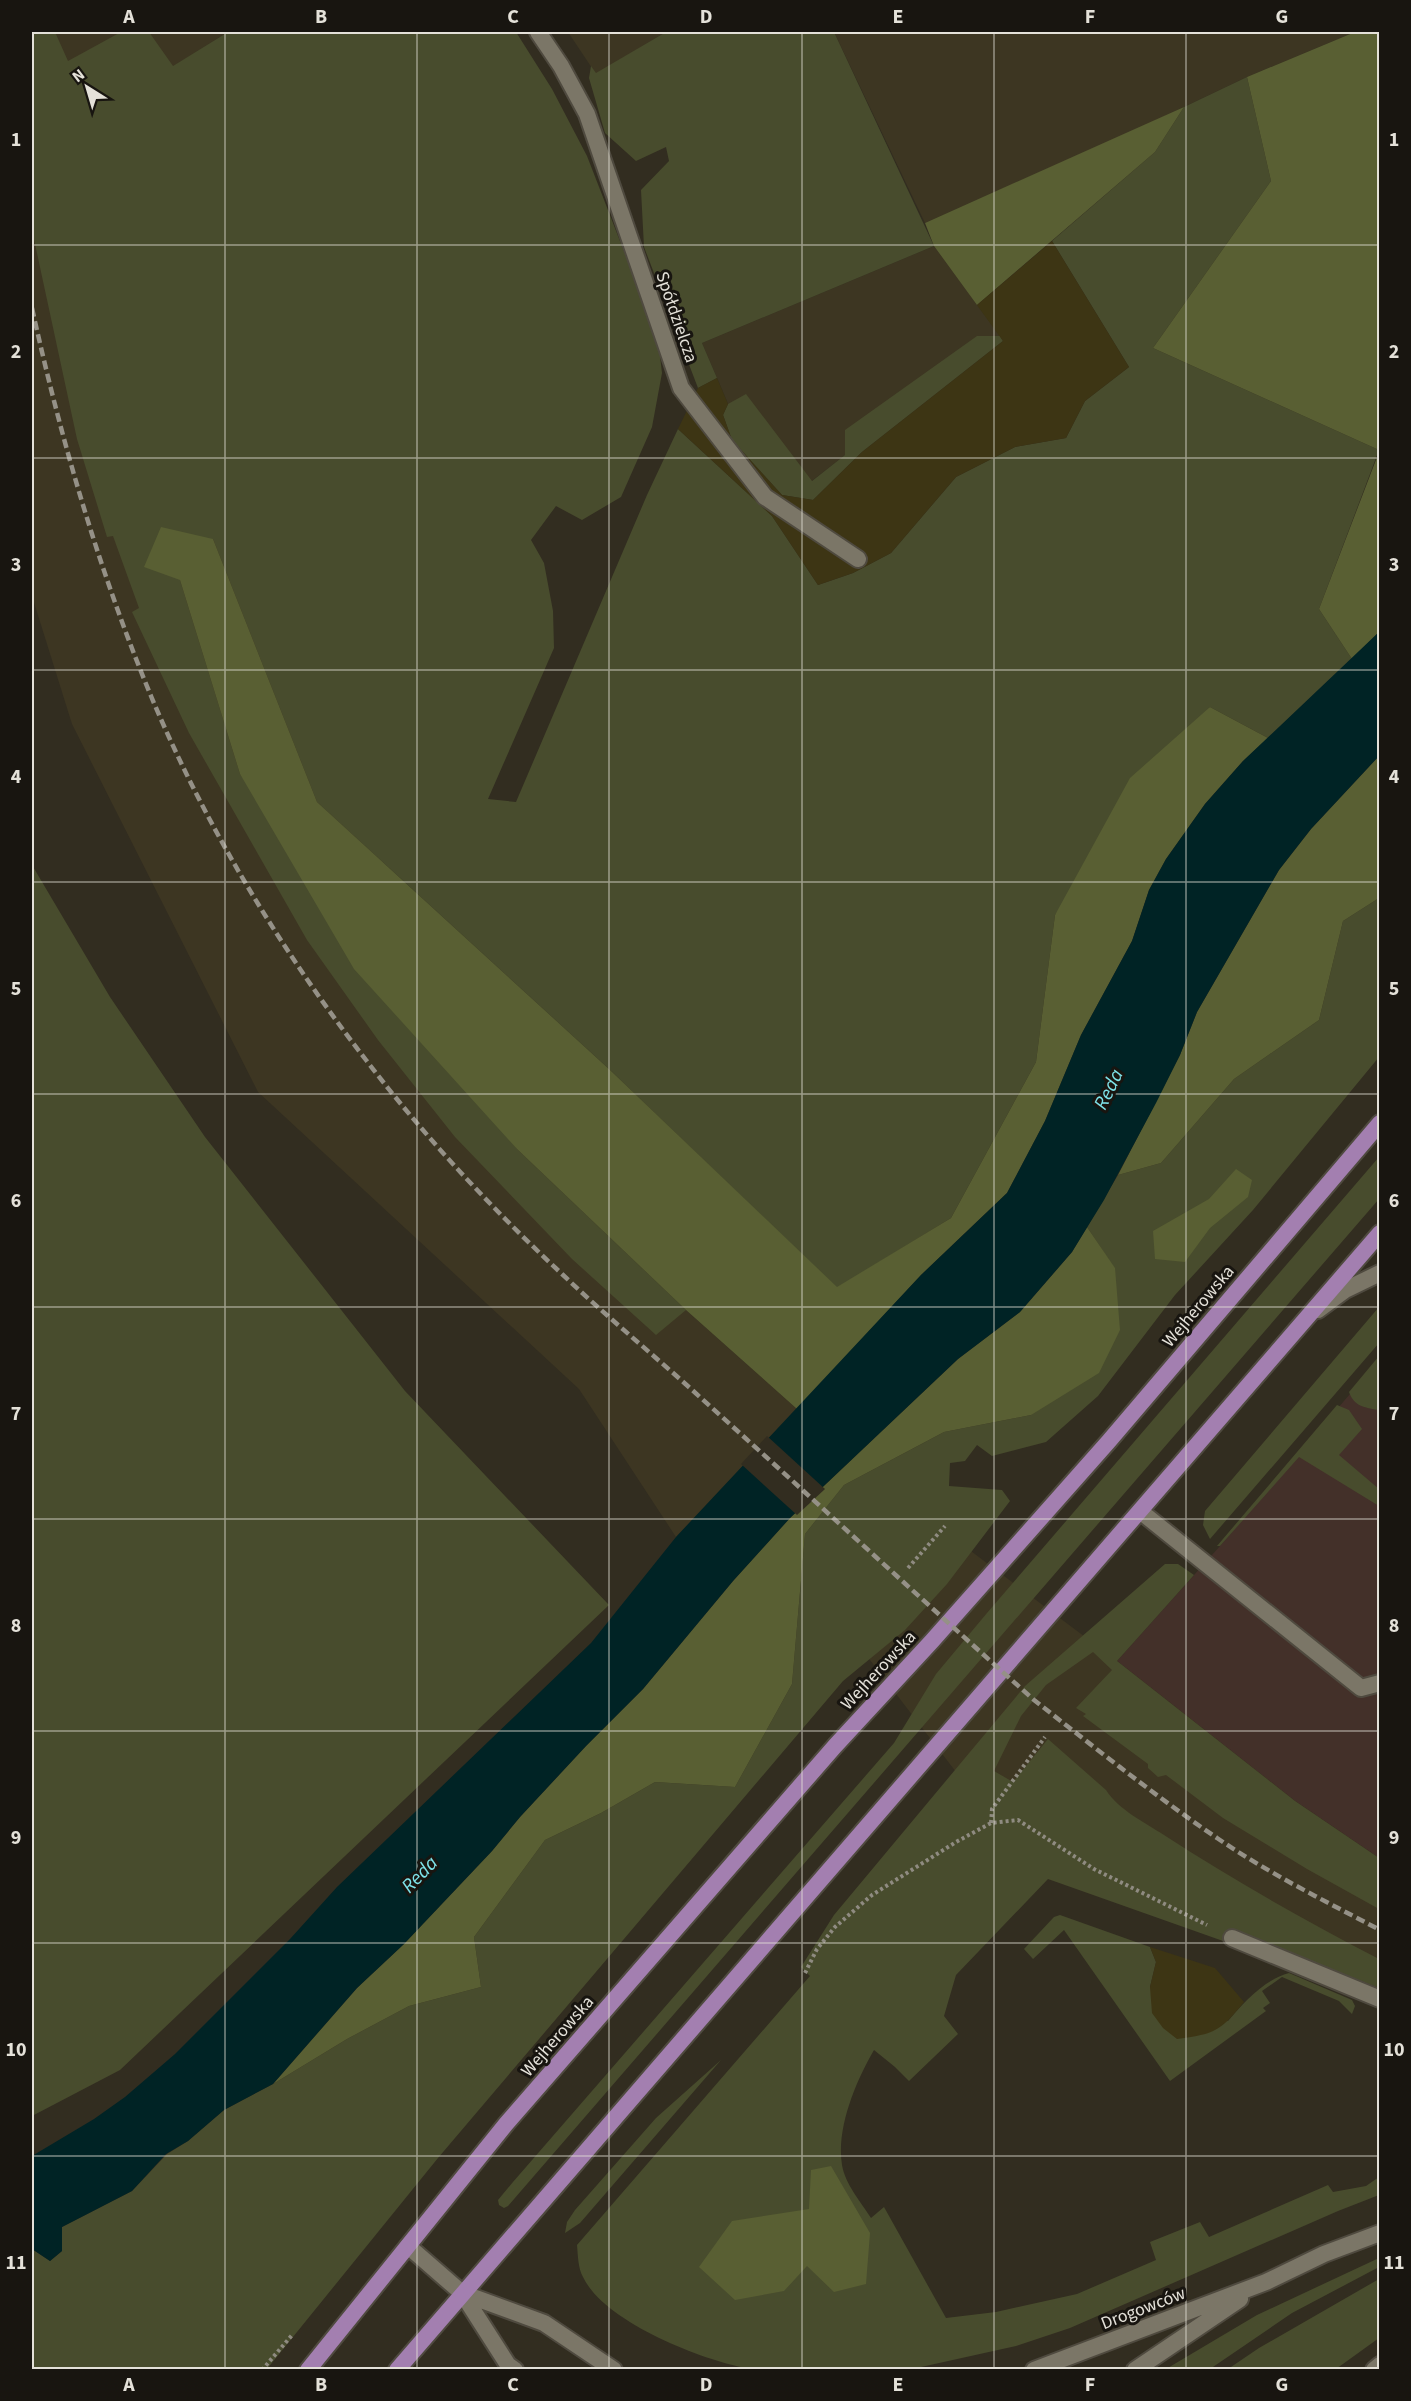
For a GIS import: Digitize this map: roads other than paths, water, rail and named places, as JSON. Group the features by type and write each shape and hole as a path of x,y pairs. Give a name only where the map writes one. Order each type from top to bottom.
{"main road":[{"name":"Wejherowska","path":"308,2370 506,2124 835,1746 932,1641 1109,1440 1380,1123"},
{"path":"397,2370 1380,1233"}],"street":[{"name":"Spółdzielcza","path":"538,32 561,66 587,114 681,388 765,497 858,559"},
{"path":"1305,1320 1345,1290 1380,1273"},
{"path":"1140,1511 1361,1688 1380,1683"},
{"path":"1232,1938 1380,2000"},
{"name":"Drogowców","path":"1034,2370 1266,2282 1324,2254 1380,2233"},
{"path":"408,2246 462,2293 508,2365 515,2370"},
{"name":"Drogowców","path":"1135,2370 1266,2282"},
{"path":"462,2293 544,2323 614,2370"},
{"path":"1374,2370 1380,2365"}],"water":[{"name":"Reda","path":"1379,632 1379,756 1311,829 1279,870 1197,1012 1180,1055 1156,1103 1104,1200 1072,1252 1020,1312 958,1359 790,1518 733,1581 643,1689 586,1746 520,1817 492,1851 404,1944 357,1988 273,2084 224,2110 188,2141 166,2154 132,2191 62,2227 62,2251 50,2261 32,2249 32,2156 94,2119 125,2097 175,2054 290,1939 337,1887 591,1643 676,1537 921,1275 1007,1193 1045,1121 1081,1035 1132,941 1149,890 1166,859 1205,804 1243,761"}],"railway":[{"path":"32,308 69,456 98,553 132,649 172,744 220,839 274,930 334,1018 411,1116 485,1198 579,1290 684,1382 1034,1700 1147,1788 1236,1851 1276,1875 1380,1930"}]}
